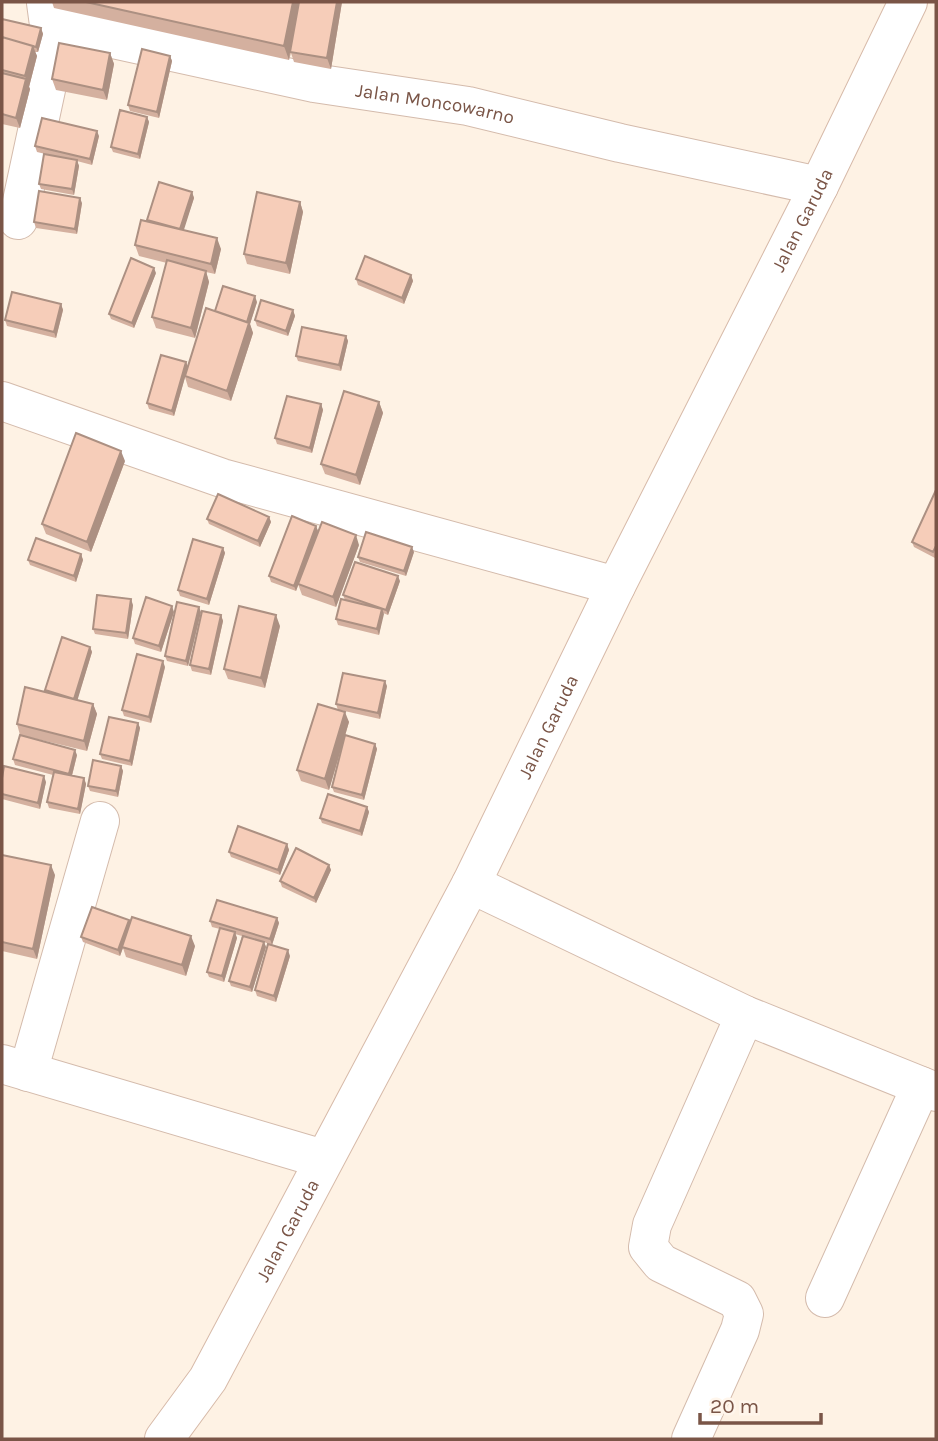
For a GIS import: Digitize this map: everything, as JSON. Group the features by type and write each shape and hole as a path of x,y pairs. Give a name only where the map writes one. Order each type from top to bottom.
{"street":[{"name":"Jalan Garuda","path":"164,1439 208,1378 471,884 616,586 819,186 908,2"},
{"name":"Jalan Moncowarno","path":"48,13 314,83 468,106 633,146 819,186"},
{"path":"18,220 53,57 55,40 48,13"},
{"path":"2,401 222,478 616,586"},
{"path":"100,821 15,1068 323,1159"},
{"path":"471,884 745,1015 929,1089 825,1298"},
{"path":"691,1439 740,1331 744,1314 737,1300 661,1263 648,1247 652,1225 745,1015"}],"building":[{"path":"86,2 293,2 284,46"},
{"path":"299,2 337,2 327,58 290,52"},
{"path":"2,19 41,28 36,47 2,37"},
{"path":"2,37 33,46 25,76 2,70"},
{"path":"59,43 110,53 103,90 52,79"},
{"path":"142,49 170,56 157,112 128,105"},
{"path":"2,73 26,79 16,118 2,114"},
{"path":"120,110 147,117 138,154 111,147"},
{"path":"42,118 97,131 90,159 35,146"},
{"path":"44,154 77,160 72,189 39,184"},
{"path":"159,182 192,192 180,229 147,220"},
{"path":"39,191 80,198 75,229 34,222"},
{"path":"257,192 300,202 286,263 244,254"},
{"path":"141,220 217,238 211,264 135,245"},
{"path":"365,256 411,275 402,298 356,279"},
{"path":"131,258 154,268 132,323 109,314"},
{"path":"167,260 206,271 191,328 152,317"},
{"path":"223,286 255,296 247,322 215,311"},
{"path":"12,292 61,304 54,332 5,320"},
{"path":"261,300 293,310 286,331 255,320"},
{"path":"206,308 249,323 227,391 185,376"},
{"path":"302,327 346,336 339,365 296,356"},
{"path":"161,355 186,362 172,411 147,403"},
{"path":"344,391 379,402 356,475 321,464"},
{"path":"287,396 321,404 310,448 275,438"},
{"path":"76,433 121,451 87,542 42,524"},
{"path":"936,490 936,546 933,552 912,542"},
{"path":"218,494 269,517 258,541 207,519"},
{"path":"292,516 316,526 294,586 269,576"},
{"path":"322,522 356,535 333,597 298,584"},
{"path":"366,532 412,547 404,571 358,557"},
{"path":"36,538 81,554 74,576 28,560"},
{"path":"193,539 223,548 207,599 178,590"},
{"path":"355,562 398,576 386,610 343,595"},
{"path":"97,595 131,599 126,633 93,629"},
{"path":"146,597 172,606 159,646 133,638"},
{"path":"341,599 382,609 377,629 336,619"},
{"path":"177,602 199,607 186,661 165,656"},
{"path":"239,606 276,615 261,678 224,669"},
{"path":"202,611 221,615 209,669 190,665"},
{"path":"62,637 90,647 74,699 45,690"},
{"path":"137,654 163,661 149,717 122,710"},
{"path":"343,673 385,681 378,713 336,704"},
{"path":"25,687 93,704 84,741 17,724"},
{"path":"318,704 345,712 325,779 297,770"},
{"path":"109,717 138,723 130,761 100,754"},
{"path":"20,735 75,750 69,774 13,759"},
{"path":"345,735 375,744 362,795 332,787"},
{"path":"93,760 121,766 116,791 88,786"},
{"path":"4,766 44,776 38,803 2,794"},
{"path":"54,772 84,778 78,809 47,802"},
{"path":"328,794 367,807 360,831 320,818"},
{"path":"238,826 287,844 278,870 229,852"},
{"path":"296,848 329,865 314,898 280,881"},
{"path":"2,855 51,865 33,949 2,942"},
{"path":"217,900 277,918 270,939 210,921"},
{"path":"92,907 129,920 118,950 81,937"},
{"path":"132,917 191,936 182,965 122,947"},
{"path":"220,928 235,932 222,976 207,972"},
{"path":"243,936 264,942 250,987 229,981"},
{"path":"268,944 288,950 274,996 255,990"}]}
